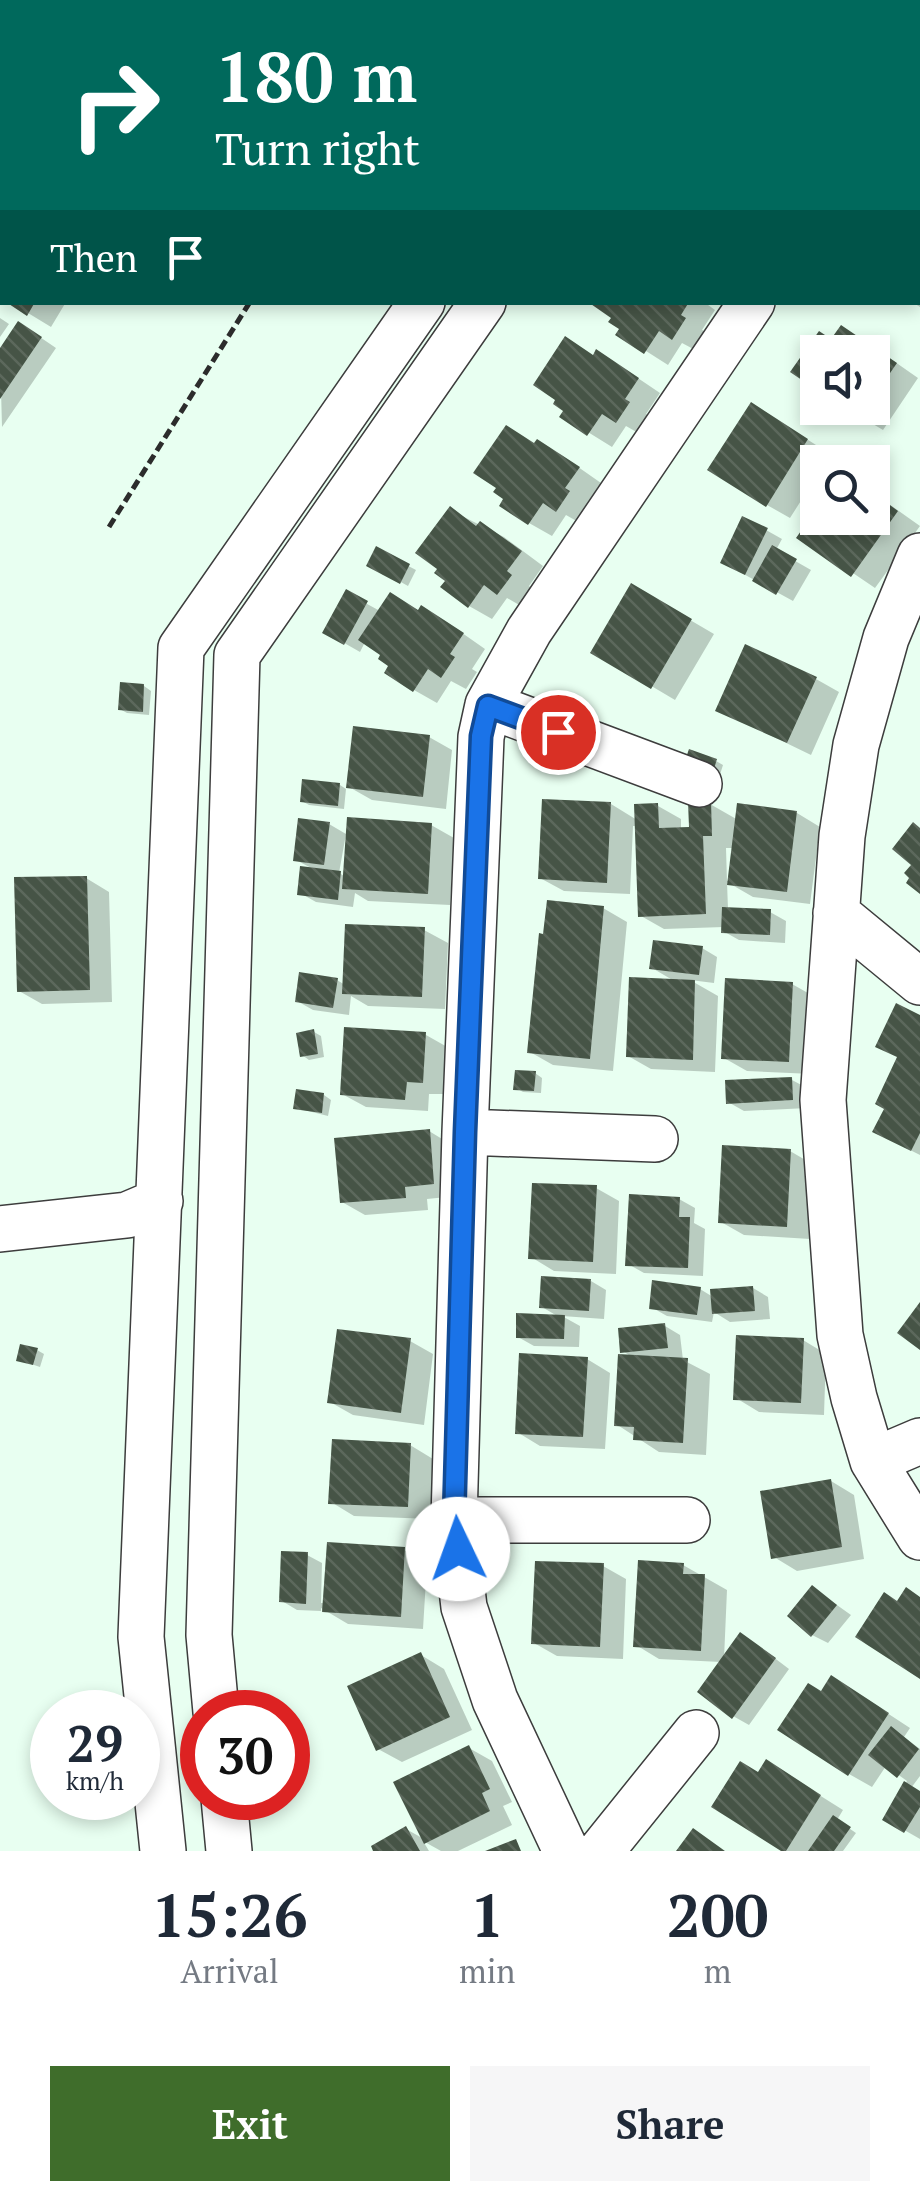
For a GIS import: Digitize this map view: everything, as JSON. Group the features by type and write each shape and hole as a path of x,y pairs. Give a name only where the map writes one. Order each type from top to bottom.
{"street":[{"path":"162,1851 141,1636 180,648 420,305"},
{"path":"214,1690 210,1635 237,655 481,305"},
{"path":"566,1851 495,1700 464,1607 454,1520 481,736 488,706 529,631 750,305"},
{"path":"920,556 886,638 856,745 842,836 823,1100 840,1335 873,1461 920,1537"},
{"path":"488,706 698,784"},
{"path":"836,913 920,982"},
{"path":"465,1132 655,1140"},
{"path":"0,1229 127,1215 160,1201"},
{"path":"873,1461 920,1441"},
{"path":"454,1520 688,1520"},
{"path":"601,1851 696,1733"},
{"path":"226,1820 228,1851"}],"path":[{"path":"109,527 248,305"}],"building":[{"path":"10,305 33,305 27,316"},
{"path":"592,305 687,305 681,315 686,318 672,340 659,331 644,354 615,335 619,329 608,322 611,318"},
{"path":"18,321 42,337 0,399 0,348"},
{"path":"841,325 856,335 834,335"},
{"path":"565,336 593,355 596,349 639,378 616,423 602,414 587,436 559,417 563,411 553,404 555,400 533,385"},
{"path":"800,358 800,379 790,372"},
{"path":"751,402 808,439 800,445 800,452 766,507 707,470"},
{"path":"506,425 534,443 537,439 580,467 565,488 570,491 556,512 543,503 528,525 499,506 503,499 493,492 496,488 473,473"},
{"path":"890,505 898,511 890,522"},
{"path":"450,506 476,526 480,521 522,551 507,571 512,575 497,595 484,585 468,608 440,587 445,581 434,573 437,569 415,553"},
{"path":"742,516 768,528 745,575 720,563"},
{"path":"800,532 881,535 851,577 796,538"},
{"path":"772,545 797,559 776,595 752,581"},
{"path":"376,546 410,564 400,584 366,566"},
{"path":"631,583 692,619 651,689 590,653"},
{"path":"346,589 368,601 344,645 322,633"},
{"path":"390,592 418,610 421,605 464,633 441,678 428,669 413,692 384,673 388,666 378,659 380,655 358,640"},
{"path":"745,644 817,677 787,743 715,711"},
{"path":"120,682 144,684 143,712 118,710"},
{"path":"353,726 430,735 423,797 346,788"},
{"path":"689,749 717,759 709,785 680,775"},
{"path":"302,779 340,783 338,806 300,802"},
{"path":"542,799 611,802 607,883 538,879"},
{"path":"711,801 712,836 703,836 706,914 638,917 634,804 658,803 659,828 689,827 688,802"},
{"path":"737,803 797,811 787,892 727,885"},
{"path":"347,817 432,823 428,894 342,889"},
{"path":"298,818 330,822 324,865 293,861"},
{"path":"913,822 920,828 920,894 906,883 909,878 904,873 911,865 892,849"},
{"path":"300,866 341,871 338,900 297,895"},
{"path":"87,876 90,990 17,992 14,877"},
{"path":"547,900 604,906 590,1059 527,1053 539,933 543,934"},
{"path":"722,907 771,909 770,935 721,933"},
{"path":"345,924 425,927 422,997 342,994"},
{"path":"653,940 703,946 699,975 649,969"},
{"path":"299,972 338,978 333,1008 295,1002"},
{"path":"629,977 695,980 693,1060 626,1057"},
{"path":"725,978 793,982 789,1062 721,1059"},
{"path":"896,1003 920,1015 920,1133 911,1151 872,1132 884,1109 875,1104 897,1057 875,1047"},
{"path":"344,1027 426,1032 423,1083 407,1082 405,1100 340,1095"},
{"path":"314,1029 318,1054 300,1057 296,1033"},
{"path":"515,1070 536,1071 534,1091 513,1090"},
{"path":"792,1077 793,1100 726,1104 725,1080"},
{"path":"296,1089 324,1093 322,1113 293,1109"},
{"path":"430,1129 434,1184 405,1187 406,1198 340,1203 334,1138"},
{"path":"722,1145 791,1149 787,1227 718,1223"},
{"path":"532,1183 597,1185 593,1262 528,1259"},
{"path":"629,1194 680,1197 679,1217 690,1217 688,1268 625,1266"},
{"path":"541,1276 591,1279 589,1311 539,1308"},
{"path":"652,1280 701,1287 697,1315 649,1309"},
{"path":"753,1286 755,1311 712,1314 710,1289"},
{"path":"920,1302 920,1350 897,1333"},
{"path":"516,1313 565,1315 564,1339 516,1338"},
{"path":"665,1323 668,1348 620,1353 618,1328"},
{"path":"337,1329 411,1338 401,1413 327,1403"},
{"path":"736,1335 804,1338 801,1403 733,1400"},
{"path":"20,1344 38,1348 33,1365 16,1361"},
{"path":"519,1353 588,1357 583,1437 515,1434"},
{"path":"618,1354 688,1358 683,1443 633,1440 634,1427 614,1426"},
{"path":"332,1439 411,1443 408,1507 328,1504"},
{"path":"831,1479 842,1547 771,1559 760,1491"},
{"path":"327,1542 405,1547 401,1617 322,1612"},
{"path":"281,1551 308,1552 306,1604 279,1602"},
{"path":"638,1560 684,1563 683,1574 705,1574 701,1651 633,1647"},
{"path":"535,1561 604,1563 600,1647 531,1644"},
{"path":"812,1585 837,1605 811,1637 787,1616"},
{"path":"906,1587 920,1597 920,1679 855,1637 884,1592 897,1601"},
{"path":"740,1632 776,1658 732,1719 697,1692"},
{"path":"421,1652 450,1717 376,1751 347,1686"},
{"path":"831,1675 889,1713 848,1776 777,1730 808,1683 821,1691"},
{"path":"891,1726 919,1749 897,1778 868,1755"},
{"path":"469,1745 490,1789 482,1793 490,1811 424,1844 393,1782"},
{"path":"766,1759 821,1795 786,1851 711,1807 740,1761 758,1772"},
{"path":"904,1781 920,1791 920,1807 904,1833 882,1820"},
{"path":"833,1815 851,1827 834,1851 808,1851"},
{"path":"406,1826 420,1851 373,1851 371,1846"},
{"path":"693,1828 725,1851 676,1851"},
{"path":"516,1839 521,1851 485,1851"}],"route":[{"path":"458,1549 454,1520 481,736 488,706 558,732"}]}
